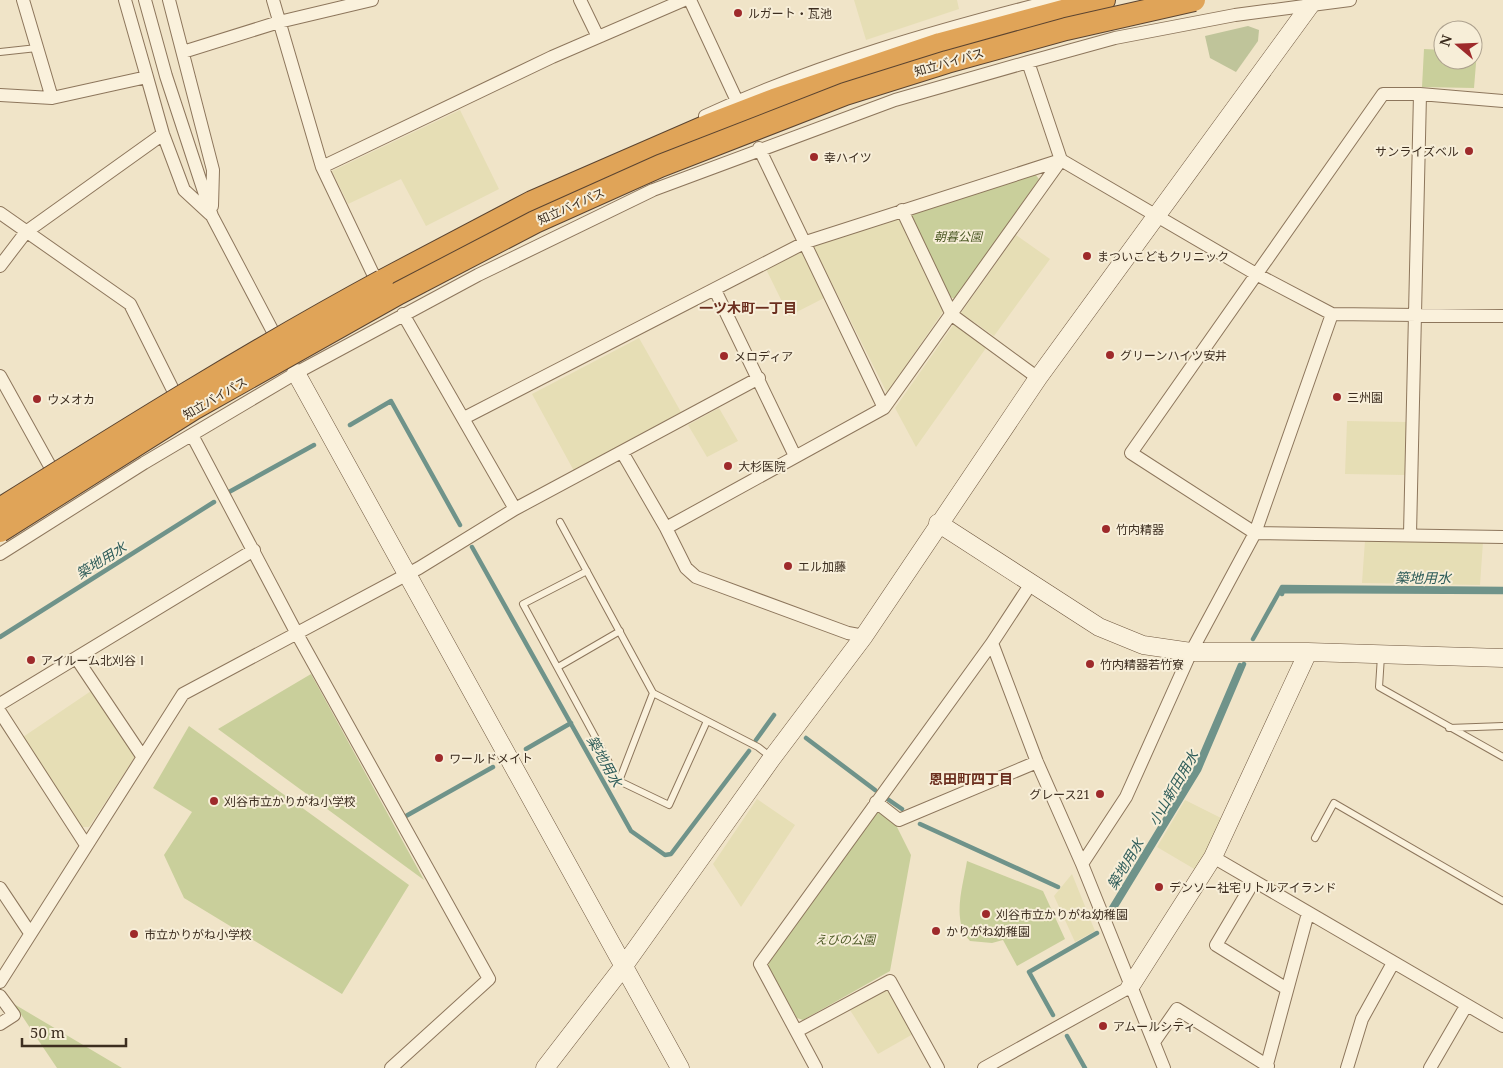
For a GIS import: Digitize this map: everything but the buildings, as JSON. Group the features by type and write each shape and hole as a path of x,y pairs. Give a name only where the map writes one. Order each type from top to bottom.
{"highway":[{"name":"知立バイパス","path":"0,509 168,403 305,322 532,202 709,125 834,78 940,44 1104,0"},
{"name":"知立バイパス","path":"0,531 193,409 391,298 535,222 642,174 749,130 844,94 947,62 1066,29 1194,0"}],"street":[{"path":"24,0 52,98"},
{"path":"125,0 164,134 184,190 212,216"},
{"path":"145,0 166,76 212,216 274,335 680,1068"},
{"path":"169,0 213,170 212,216"},
{"path":"273,0 322,167 374,276"},
{"path":"183,52 279,22 372,0"},
{"path":"580,0 598,37"},
{"path":"322,167 598,37 684,0"},
{"path":"690,0 737,101"},
{"path":"0,501 51,468 374,276 519,201 737,101 1015,5 1056,0"},
{"path":"0,554 296,374 403,314 636,198 759,148 894,100 1028,62 1115,38 1313,2 1350,0"},
{"path":"545,1068 623,967 772,758 864,636 938,523 1038,378 1313,2"},
{"path":"1028,62 1060,160 1256,274 1332,314 1503,316"},
{"path":"0,95 52,98 147,76"},
{"path":"1503,101 1420,94 1383,94 1131,453 1254,532 1503,536"},
{"path":"1410,534 1420,94"},
{"path":"0,266 26,232 164,134"},
{"path":"759,148 806,242 884,408"},
{"path":"464,418 806,242 1060,160"},
{"path":"666,528 884,408 952,315 1060,160"},
{"path":"902,210 952,315 1038,378"},
{"path":"0,214 130,304 175,394"},
{"path":"715,290 795,456"},
{"path":"403,314 515,509"},
{"path":"1082,864 1126,796 1191,652 1254,532 1332,314"},
{"path":"0,376 51,468"},
{"path":"0,982 183,694 407,574 515,509 759,378"},
{"path":"192,436 296,632 489,978 391,1068"},
{"path":"622,452 666,528 686,568 696,577 848,633 864,636"},
{"path":"938,523 1099,627 1143,645 1191,652 1308,652 1503,658"},
{"path":"0,704 254,550"},
{"path":"816,1068 760,964 992,643 1032,582"},
{"path":"992,643 1037,762 1082,864 1164,1068"},
{"path":"984,1068 1130,987 1213,857 1308,652"},
{"path":"77,659 142,756"},
{"path":"0,712 86,845"},
{"path":"876,802 899,820 1037,762"},
{"path":"1213,857 1503,1026"},
{"path":"1254,881 1216,945 1287,989"},
{"path":"0,888 30,933"},
{"path":"1154,1042 1177,1009 1267,1067 1308,913"},
{"path":"1347,1068 1362,1018 1393,963"},
{"path":"797,1031 890,981 938,1068"},
{"path":"0,996 14,1015 0,1024"},
{"path":"1430,1068 1466,1006"}],"lane":[{"path":"0,52 37,48"},
{"path":"560,522 653,693 758,748 772,758"},
{"path":"587,571 523,604 618,781 669,805 707,721"},
{"path":"558,667 620,631"},
{"path":"1381,654 1379,687 1503,757"},
{"path":"618,781 653,693"},
{"path":"1450,728 1503,726"},
{"path":"1315,838 1334,803 1503,901"}],"shaded area":[{"path":"854,0 957,0 959,9 866,40"},
{"path":"460,110 499,189 426,226 401,179 348,204 332,171"},
{"path":"901,218 944,310 887,393 813,246"},
{"path":"1016,235 1050,259 994,336 961,313"},
{"path":"804,251 826,297 789,316 766,269"},
{"path":"954,324 986,348 916,447 895,408"},
{"path":"639,338 681,412 574,471 532,394"},
{"path":"719,408 738,441 707,457 688,425"},
{"path":"1347,421 1407,422 1405,475 1345,474"},
{"path":"1365,541 1483,542 1480,585 1362,583"},
{"path":"91,691 135,757 89,827 81,827 23,737"},
{"path":"757,799 795,825 741,907 713,864"},
{"path":"1185,800 1223,819 1207,853 1196,870 1157,847"},
{"path":"1072,874 1095,931 1075,942 1054,896"},
{"path":"888,989 913,1034 878,1054 850,1010"}],"green space":[{"path":"1248,26 1259,30 1258,41 1236,72 1210,58 1205,36"},
{"path":"1424,49 1433,49 1433,70 1475,70 1474,88 1422,87"},
{"name":"朝暮公園","path":"1035,174 1039,179 955,299 948,296 911,215"},
{"path":"311,674 424,880 218,729"},
{"path":"189,726 409,885 342,994 184,898 164,855 192,812 153,788"},
{"name":"えびの公園","path":"877,811 896,825 911,855 890,971 803,1020 797,1018 768,967 770,958"},
{"path":"967,861 1043,891 1065,939 1017,966 1003,940 992,943 970,941 964,933 960,913 961,892"},
{"path":"14,1004 122,1068 57,1068"}],"waterway":[{"name":"築地用水","path":"350,425 391,401 460,525"},
{"name":"築地用水","path":"229,492 314,445"},
{"name":"築地用水","path":"0,637 214,502"},
{"name":"築地用水","path":"472,547 631,831 665,855 671,854 749,751"},
{"name":"築地用水","path":"1253,639 1282,587 1503,589"},
{"name":"築地用水","path":"1282,594 1283,591 1503,592"},
{"name":"築地用水","path":"1110,916 1199,770 1244,664"},
{"name":"築地用水","path":"1108,913 1196,768 1240,665"},
{"name":"築地用水","path":"756,740 774,715"},
{"path":"526,749 571,723"},
{"name":"築地用水","path":"806,738 875,790"},
{"path":"406,816 493,767"},
{"name":"築地用水","path":"886,798 902,809"},
{"name":"築地用水","path":"920,824 1058,887"},
{"name":"小山新田用水","path":"1053,1015 1029,972 1097,933"},
{"name":"小山新田用水","path":"1067,1036 1085,1068"}],"place":[{"name":"ルガート・瓦池","path":"738,13"},
{"name":"サンライズベル","path":"1469,151"},
{"name":"幸ハイツ","path":"814,157"},
{"name":"まついこどもクリニック","path":"1087,256"},
{"name":"グリーンハイツ安井","path":"1110,355"},
{"name":"メロディア","path":"724,356"},
{"name":"三州園","path":"1337,397"},
{"name":"ウメオカ","path":"37,399"},
{"name":"大杉医院","path":"728,466"},
{"name":"竹内精器","path":"1106,529"},
{"name":"エル加藤","path":"788,566"},
{"name":"アイルーム北刈谷Ⅰ","path":"31,660"},
{"name":"竹内精器若竹寮","path":"1090,664"},
{"name":"ワールドメイト","path":"439,758"},
{"name":"グレース21","path":"1100,794"},
{"name":"刈谷市立かりがね小学校","path":"214,801"},
{"name":"デンソー社宅リトルアイランド","path":"1159,887"},
{"name":"刈谷市立かりがね幼稚園","path":"986,914"},
{"name":"かりがね幼稚園","path":"936,931"},
{"name":"市立かりがね小学校","path":"134,934"},
{"name":"アムールシティ","path":"1103,1026"}],"district":[{"name":"一ツ木町一丁目","path":"748,307"},
{"name":"恩田町四丁目","path":"971,778"}]}
